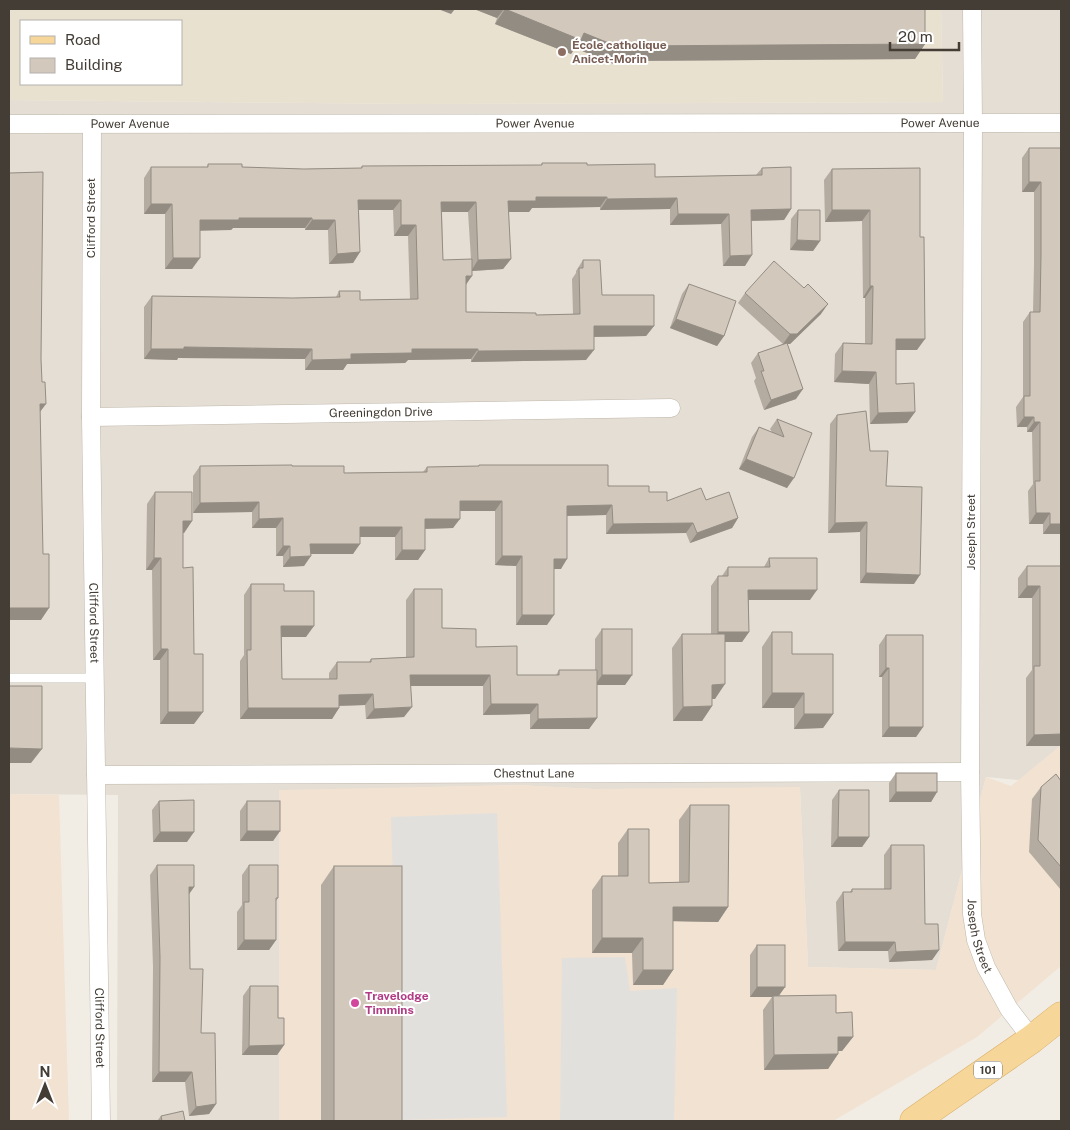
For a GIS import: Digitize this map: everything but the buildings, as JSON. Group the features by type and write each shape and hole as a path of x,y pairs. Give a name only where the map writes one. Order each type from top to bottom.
{"main road":[{"name":"101","path":"914,1121 1032,1040 1061,1016"}],"street":[{"name":"Joseph Street","path":"972,9 970,772 972,914 976,940 986,967 1009,1009 1032,1040"},
{"name":"Power Avenue","path":"9,124 1061,123"},
{"name":"Clifford Street","path":"92,124 91,417 100,1121"},
{"name":"Greeningdon Drive","path":"91,417 671,408"},
{"name":"Chestnut Lane","path":"96,775 970,772"}],"lane":[{"path":"9,678 95,678"}],"shaded area":[{"name":"École catholique Anicet-Morin","path":"9,9 941,9 943,102 418,104 9,100"},
{"path":"941,9 1061,9 1061,753 1028,781 986,777 936,970 808,967 800,788 593,789 517,785 279,791 279,1121 117,1121 118,795 9,794 9,100 418,104 943,102"},
{"path":"1061,745 1061,966 977,1037 833,1121 279,1121 279,790 517,785 593,789 800,787 808,967 936,970 986,777 1011,786"},
{"path":"9,794 59,795 69,1121 9,1121"},
{"path":"497,813 507,1117 401,1120 391,817"},
{"path":"625,957 630,991 677,988 674,1121 560,1121 562,958"}],"place":[{"name":"École catholique Anicet-Morin","path":"562,52"},
{"name":"Travelodge Timmins","path":"355,1003"}]}
